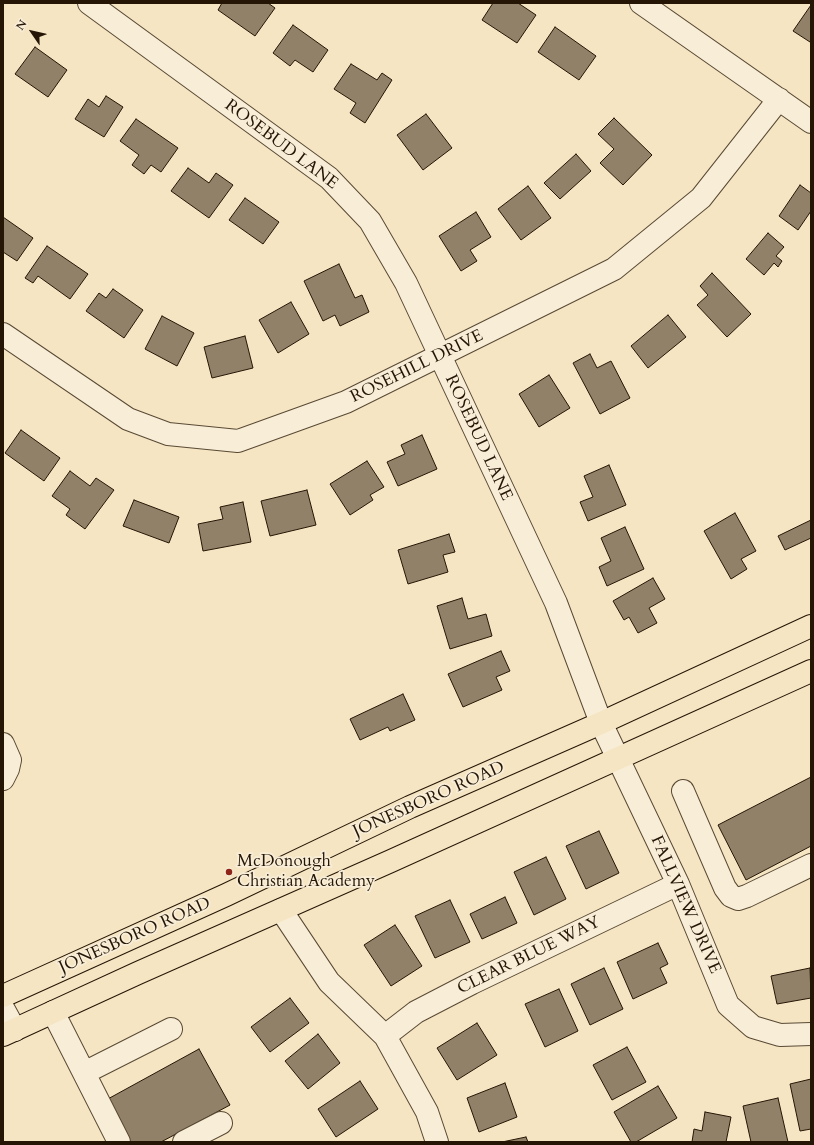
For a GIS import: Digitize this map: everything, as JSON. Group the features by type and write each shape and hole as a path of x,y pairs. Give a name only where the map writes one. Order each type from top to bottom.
{"main road":[{"name":"JONESBORO ROAD","path":"3,996 212,901 410,807 601,723 811,626"},
{"name":"JONESBORO ROAD","path":"9,1033 811,671"}],"street":[{"name":"ROSEBUD LANE","path":"89,3 329,178 370,221 406,283 556,603 601,723"},
{"path":"641,3 811,122"},
{"name":"ROSEHILL DRIVE","path":"3,334 128,419 168,434 238,441 346,402 614,269 701,198 779,99"},
{"name":"FALLVIEW DRIVE","path":"601,723 678,884 728,1005 753,1027 780,1035 811,1034"},
{"path":"3,744 10,760 8,769 3,779"},
{"path":"683,791 725,888 731,896 738,899 747,896 811,865"},
{"name":"CLEAR BLUE WAY","path":"385,1036 416,1012 472,983 678,884"},
{"path":"281,910 329,982 385,1036 427,1112 438,1142"},
{"path":"3,1008 9,1033"},
{"path":"53,1012 119,1142"},
{"path":"84,1073 171,1029"},
{"path":"184,1142 221,1123"}],"building":[{"path":"222,3 268,3 275,8 255,36 218,10"},
{"path":"493,3 518,3 536,15 517,43 482,20"},
{"path":"811,5 811,40 810,42 793,31"},
{"path":"293,25 328,50 313,72 295,60 290,66 273,53"},
{"path":"555,27 596,56 579,80 538,52"},
{"path":"35,47 67,70 48,97 15,74"},
{"path":"351,64 377,80 382,73 392,80 365,123 350,113 356,103 334,89"},
{"path":"106,96 123,107 104,137 75,119 88,99 99,107"},
{"path":"426,114 452,148 423,170 397,135"},
{"path":"614,118 652,155 623,185 600,163 614,149 598,134"},
{"path":"136,119 178,148 161,172 151,165 144,174 132,165 139,155 120,141"},
{"path":"576,154 591,171 560,199 544,183"},
{"path":"188,168 209,183 216,173 233,185 209,218 171,191"},
{"path":"800,185 811,193 811,211 798,230 779,216"},
{"path":"528,186 551,218 521,240 498,209"},
{"path":"245,198 279,222 263,244 229,220"},
{"path":"476,212 491,237 470,250 477,261 461,271 439,236"},
{"path":"3,217 33,238 17,261 3,252"},
{"path":"768,233 784,247 776,256 782,261 778,267 774,263 764,275 746,259"},
{"path":"47,246 88,274 70,299 38,276 33,283 25,278"},
{"path":"339,264 355,298 362,295 369,312 340,326 335,315 323,321 304,281"},
{"path":"712,273 751,314 727,337 697,305 708,295 700,286"},
{"path":"113,289 143,310 124,338 86,311 99,293 106,298"},
{"path":"291,302 309,334 278,353 259,320"},
{"path":"668,315 686,337 648,368 631,346"},
{"path":"162,316 194,333 177,366 145,349"},
{"path":"245,336 253,368 212,378 204,347"},
{"path":"590,354 597,368 611,361 630,398 600,414 573,363"},
{"path":"549,375 570,408 539,427 519,394"},
{"path":"21,430 60,458 44,481 5,453"},
{"path":"422,435 437,469 398,486 387,462 405,454 401,445"},
{"path":"367,461 384,487 370,495 373,500 350,515 330,484"},
{"path":"609,465 626,505 588,521 580,502 593,497 584,476"},
{"path":"70,471 90,486 96,478 114,490 85,529 66,515 70,509 52,496"},
{"path":"307,490 316,525 270,536 261,501"},
{"path":"134,500 179,517 169,543 123,526"},
{"path":"243,502 251,542 203,551 198,524 223,519 220,507"},
{"path":"735,513 756,551 741,559 747,569 731,579 704,531"},
{"path":"811,520 811,538 785,550 778,536"},
{"path":"625,527 644,569 607,586 599,567 611,561 601,538"},
{"path":"449,534 455,552 443,555 448,572 408,584 398,550"},
{"path":"653,578 665,599 649,608 657,623 638,633 629,617 624,620 613,601"},
{"path":"462,598 468,619 486,614 492,636 450,649 437,606"},
{"path":"501,651 510,671 496,677 502,690 463,707 448,674"},
{"path":"403,694 415,720 390,731 388,727 360,740 350,719"},
{"path":"811,777 811,846 746,880 718,825"},
{"path":"599,831 619,873 586,889 566,846"},
{"path":"546,857 566,899 534,915 514,872"},
{"path":"505,897 517,923 482,939 470,914"},
{"path":"450,900 470,942 435,958 415,916"},
{"path":"395,925 422,966 391,986 364,945"},
{"path":"658,943 668,964 660,968 667,983 633,999 617,962"},
{"path":"604,968 623,1009 590,1025 571,984"},
{"path":"810,968 811,998 777,1004 771,976"},
{"path":"559,989 578,1031 545,1047 525,1004"},
{"path":"290,998 309,1023 270,1052 251,1027"},
{"path":"477,1023 497,1055 457,1080 437,1048"},
{"path":"318,1034 340,1063 308,1089 285,1061"},
{"path":"627,1047 646,1082 612,1100 593,1065"},
{"path":"199,1049 230,1105 161,1142 128,1142 106,1100"},
{"path":"811,1079 811,1129 800,1131 790,1084"},
{"path":"360,1081 378,1109 336,1137 318,1109"},
{"path":"505,1083 517,1117 479,1132 467,1098"},
{"path":"658,1086 677,1118 636,1142 631,1142 614,1112"},
{"path":"778,1098 788,1142 751,1142 743,1106"},
{"path":"705,1112 731,1117 726,1142 692,1142 694,1129 702,1131"},
{"path":"526,1137 528,1142 502,1142"}],"place":[{"name":"McDonough Christian Academy","path":"229,872"}]}
